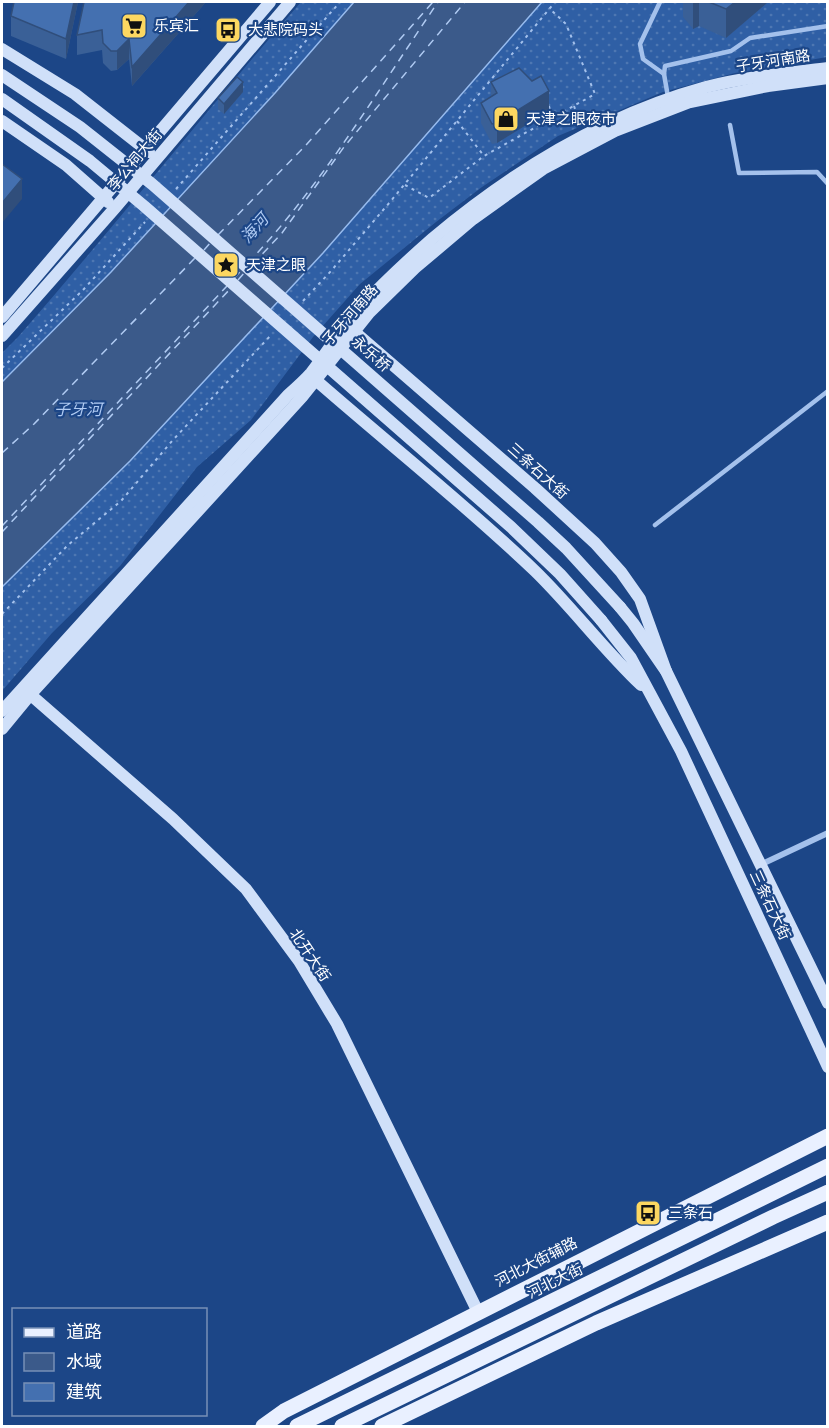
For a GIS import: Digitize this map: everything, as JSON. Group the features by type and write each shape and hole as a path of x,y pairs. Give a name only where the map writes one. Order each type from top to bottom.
{"main road":[{"name":"李公祠大街","path":"2,317 270,2"},
{"name":"李公祠大街","path":"2,336 115,208 290,2"},
{"path":"2,49 75,93 156,159"},
{"name":"子牙河南路","path":"351,328 360,308 411,258 464,213 519,172 584,135 641,109 707,87 776,74 828,68"},
{"name":"永乐桥","path":"2,75 80,127 152,184 538,522 566,548 621,608"},
{"name":"子牙河南路","path":"2,711 25,691 288,395 313,377 351,328 415,268 473,219 543,170 615,131 690,102 768,86 828,78"},
{"name":"三条石大街","path":"2,99 90,161 144,206 511,527 560,574 601,620 631,658 681,751 828,1067"},
{"path":"2,121 66,165 115,208"},
{"name":"三条石大街","path":"351,328 535,488 601,551 640,598 666,671 828,1003"},
{"name":"三条石大街","path":"313,377 475,516 536,572 615,660 650,693"},
{"name":"三条石大街","path":"621,608 666,671"},
{"name":"子牙河南路","path":"2,729 25,691"},
{"name":"北开大街","path":"25,691 173,819 246,889 298,961 337,1024 478,1311"},
{"name":"河北大街辅路","path":"263,1426 284,1411 478,1311 824,1138"},
{"name":"河北大街","path":"297,1426 828,1166"},
{"path":"342,1426 828,1192"},
{"path":"803,1203 828,1198"},
{"path":"382,1426 596,1323 828,1222"}],"street":[{"path":"760,866 828,833"}],"lane":[{"path":"660,2 640,44 644,59 664,74"},
{"path":"669,100 664,74 665,66 731,51 750,38 828,26"},
{"path":"730,125 739,173 817,172 828,184"},
{"path":"655,525 828,391"}],"path":[{"path":"404,185 429,198 484,156 595,94 566,24 549,8"},
{"path":"493,78 498,81"},
{"path":"547,100 552,118"},
{"path":"574,106 584,135"},
{"path":"457,121 484,156"}],"shaded area":[{"path":"301,2 827,2 827,57 735,73 663,92 558,136 482,187 436,222 360,284 313,337 251,420 197,467 120,566 52,633 2,691 2,353 54,296"}],"water":[{"name":"子牙河","path":"354,2 542,2 323,253 130,461 2,587 2,382 111,272 275,93"}],"building":[{"path":"14,2 74,2 66,39 11,16"},
{"name":"乐宾汇","path":"84,2 189,2 132,67 129,39 117,51 111,51 103,43 102,30 77,35"},
{"path":"709,2 735,2 726,9"},
{"path":"519,68 532,81 541,76 549,91 492,124 481,103 497,93 491,82"},
{"path":"237,77 243,82 224,104 218,98"},
{"path":"2,164 22,179 2,203"}],"ferry route":[{"path":"218,235 306,145 433,2"},
{"path":"248,263 275,233 325,169 438,2"},
{"path":"253,264 282,233 344,147 465,2"},
{"path":"204,250 211,242"},
{"path":"2,453 34,424 196,257"},
{"path":"234,278 241,271"},
{"path":"238,280 245,272"},
{"path":"2,526 227,286"},
{"path":"2,532 231,288"}],"place":[{"name":"乐宾汇","path":"134,26"},
{"name":"大悲院码头","path":"228,30"},
{"name":"天津之眼夜市","path":"506,119"},
{"name":"天津之眼","path":"226,265"},
{"name":"三条石","path":"648,1213"}],"water label":[{"name":"海河","path":"254,228"}]}
